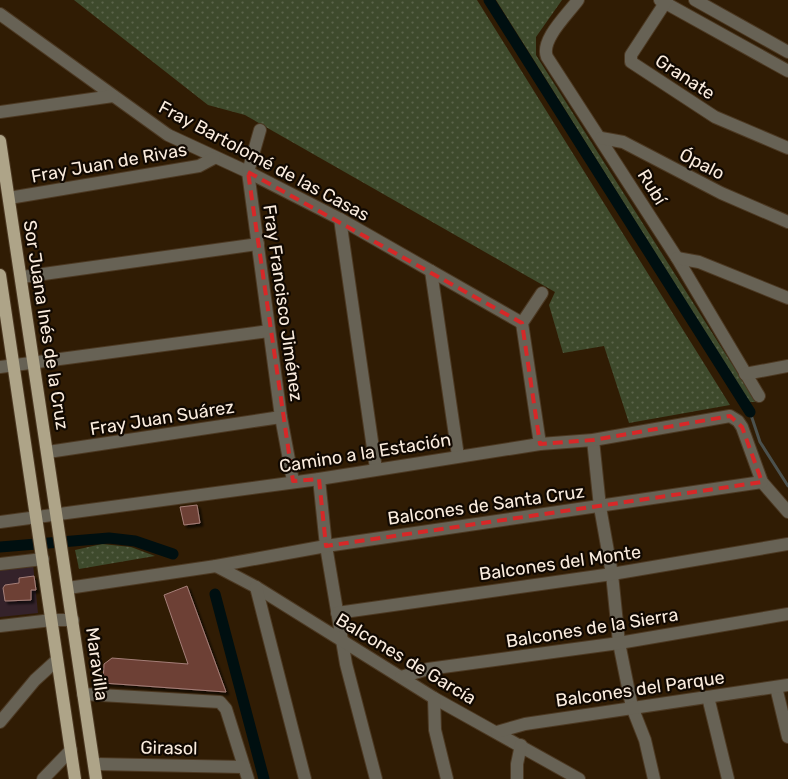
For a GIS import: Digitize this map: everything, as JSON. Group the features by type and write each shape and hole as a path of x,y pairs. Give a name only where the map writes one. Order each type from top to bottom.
{"main road":[{"name":"Sor Juana Inés de la Cruz","path":"0,141 35,362 62,554"},
{"path":"0,275 6,366 38,516 75,779"},
{"name":"Maravilla","path":"62,554 96,779"}],"street":[{"name":"Rubí","path":"578,0 546,42 544,50 677,258 759,396"},
{"path":"696,0 788,52"},
{"path":"664,1 788,71"},
{"name":"Granate","path":"664,1 631,55 631,62 715,117 788,148"},
{"name":"Fray Bartolomé de las Casas","path":"0,14 168,135 214,158 248,172 340,219 522,323"},
{"path":"0,112 113,96"},
{"name":"Fray Francisco Jiménez","path":"260,130 248,172 281,417 293,481"},
{"name":"Ópalo","path":"601,138 623,142 721,193 788,222"},
{"name":"Fray Juan de Rivas","path":"9,198 199,166 214,158"},
{"path":"340,219 376,470"},
{"path":"22,277 258,244"},
{"path":"677,258 699,262 788,298"},
{"path":"431,271 458,456"},
{"path":"540,444 522,323 542,293"},
{"path":"6,366 269,331"},
{"path":"745,374 788,366"},
{"name":"Fray Juan Suárez","path":"48,452 281,417"},
{"name":"Camino a la Estación","path":"0,522 38,516 57,519 458,456 540,444 593,440 704,420 734,418 742,427 762,482"},
{"path":"593,440 600,507 612,574 619,642 632,707 645,740 654,779"},
{"path":"319,478 326,546 342,642 376,779"},
{"path":"762,482 788,512"},
{"name":"Balcones de Santa Cruz","path":"68,588 216,566 326,546 762,482"},
{"name":"Balcones del Monte","path":"337,613 612,574 788,544"},
{"path":"0,564 43,557"},
{"name":"Balcones de García","path":"216,566 256,587 434,698 579,779"},
{"path":"256,587 305,779"},
{"name":"Balcones de la Sierra","path":"401,677 428,669 619,642 788,614"},
{"path":"0,626 52,620 73,620"},
{"path":"0,722 35,680 57,660"},
{"path":"782,686 788,737"},
{"name":"Balcones del Parque","path":"497,732 525,724 782,686"},
{"path":"84,694 220,702 224,706 246,773"},
{"path":"708,696 728,779"},
{"path":"434,698 435,730 447,779"},
{"path":"517,779 516,764 521,745"},
{"path":"43,779 71,750"},
{"name":"Girasol","path":"94,764 246,773"}],"highlighted area":[{"path":"248,172 522,323 540,444 593,440 730,416 742,427 762,482 326,546 319,479 293,481"}],"shaded area":[{"path":"33,564 38,613 0,617 0,568"}],"green space":[{"path":"74,0 477,0 730,405 629,423 604,346 563,353 549,305 555,292 245,115 208,105"},
{"path":"496,0 562,0 536,37 536,55 756,402 749,402"},
{"path":"102,544 131,547 155,556 79,569 75,550"}],"building":[{"path":"197,505 200,523 184,525 180,507"},
{"path":"34,576 36,590 31,590 31,600 5,601 3,588 5,585 19,583 19,578"},
{"path":"187,586 226,692 103,683 104,664 112,658 188,664 164,595"}],"waterway":[{"path":"489,0 750,412"},
{"path":"750,412 760,442 788,486"},
{"path":"0,547 109,538 135,541 173,554"},
{"path":"215,594 264,779"}]}
